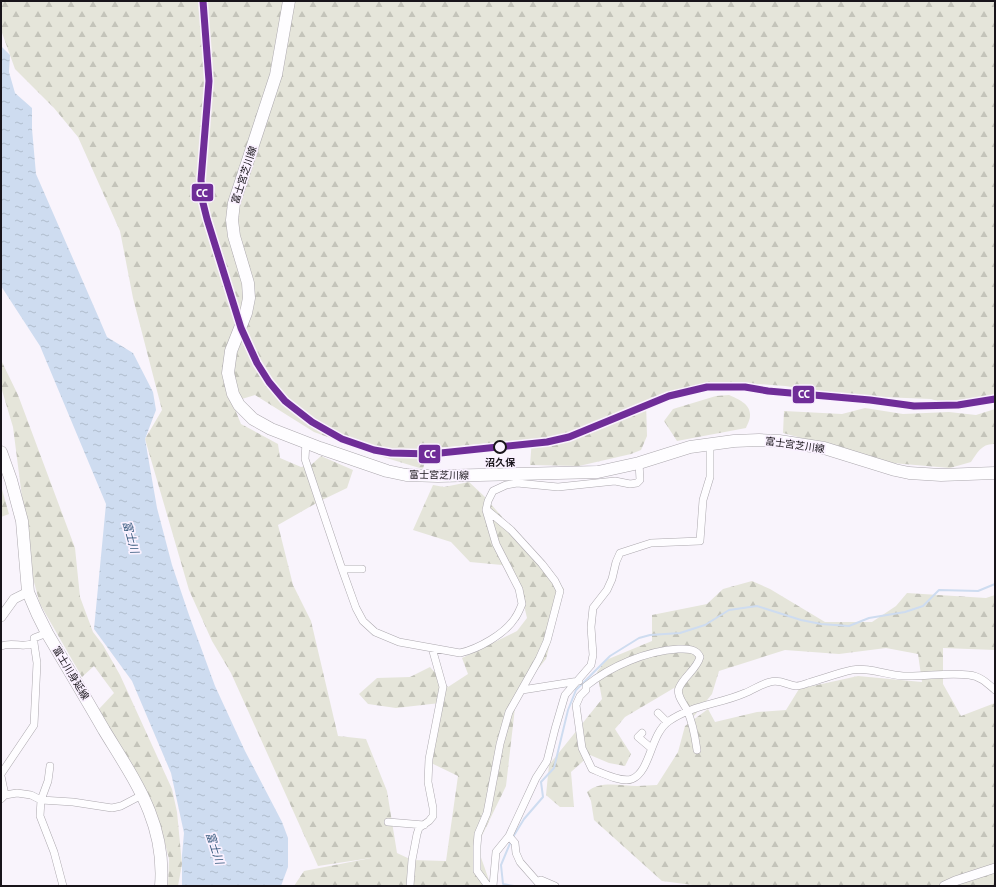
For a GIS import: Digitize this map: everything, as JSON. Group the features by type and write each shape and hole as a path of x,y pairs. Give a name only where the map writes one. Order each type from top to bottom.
{"main road":[{"name":"富士宮芝川線","path":"289,1 276,75 234,203 232,220 234,236 248,283 249,298 246,313 231,351 228,373 233,394 239,405 253,419 271,429 387,471 423,476 598,472 638,463 690,447 734,440 779,441 824,448 909,473 941,475 995,473"},
{"name":"富士川身延線","path":"1,452 12,480 22,521 25,571 28,592 47,633 142,795 151,815 162,855 161,886"}],"street":[{"path":"306,442 305,459 342,569 356,608 363,621 375,632 399,642 460,653 477,647 502,631 515,619 522,604 519,589 496,544 486,510 488,501 494,491 506,485 517,483 558,487 615,481 630,484 637,483 640,480 638,463"},
{"path":"494,886 496,852 511,839 536,778 547,761 565,695 591,665 593,655 591,627 593,608 607,590 620,553 631,548 651,543 700,542 703,500 710,477 710,443"},
{"path":"486,510 511,530 542,564 555,581 560,592 547,641 539,659 509,712 500,744 487,813 478,834 477,871 488,886"},
{"path":"342,569 362,568"},
{"path":"1,617 14,599 28,592"},
{"path":"47,633 34,638 37,664 34,725 1,775 3,797 17,793 31,795 41,800 74,802 112,808 122,806 142,795"},
{"path":"1,646 8,644 27,646 34,643"},
{"path":"410,886 412,860 417,834 419,828 433,816 428,782 429,759 442,687 432,648"},
{"path":"697,750 692,722 688,711 678,694 678,688 686,676 699,662 700,657 696,651 686,649 666,650 642,656 596,677 586,686 586,690 580,696 576,705 582,748 592,770 625,780 640,774 645,766 653,742 667,722 688,711 699,706 744,694 770,682 780,681 797,686 852,670 868,670 901,676 944,674 970,675 981,678 995,690"},
{"path":"522,690 578,681 586,686"},
{"path":"658,713 667,722"},
{"path":"642,733 638,737 651,748"},
{"path":"50,766 48,781 41,800 40,816 54,852 63,886"},
{"path":"388,822 424,825"},
{"path":"511,839 520,862 540,881 555,886"},
{"path":"944,886 956,880 995,868"}],"green space":[{"path":"1,1 995,1 995,395 950,405 931,399 856,396 785,386 730,382 698,385 646,401 647,436 641,450 631,454 579,466 530,465 532,439 428,449 423,469 383,457 314,432 255,395 232,402 241,424 278,444 280,458 301,467 311,465 321,456 353,470 347,488 320,501 278,525 293,585 311,621 338,736 366,739 387,791 397,853 412,860 446,861 458,776 429,762 440,703 396,708 368,704 359,694 377,678 410,677 430,667 448,687 468,674 462,658 517,631 527,618 518,580 502,565 470,562 451,542 413,530 433,485 444,487 469,482 484,496 564,589 546,659 524,686 516,699 506,786 477,846 491,886 294,886 304,871 371,858 318,866 231,673 212,641 189,590 145,439 162,410 133,298 120,231 78,137 54,108 15,69 1,30"},
{"path":"1,360 18,395 75,548 80,597 93,632 103,645 120,675 172,789 177,812 182,864 178,886 168,886 169,859 160,825 134,772 99,709 114,693 94,666 82,677 40,604 32,575 13,427 1,387"},
{"path":"729,395 743,402 748,408 750,418 746,428 677,441 664,421 673,409 716,396"},
{"path":"865,408 903,414 949,412 976,415 995,409 995,444 990,444 983,447 971,462 950,468 892,463 783,433 784,411 842,414"},
{"path":"1,486 9,514 1,517"},
{"path":"752,581 770,589 825,622 872,622 896,606 907,593 986,598 995,595 995,650 943,648 943,684 961,716 995,703 995,886 700,886 662,881 594,820 591,801 587,792 592,788 604,785 657,785 678,752 685,726 708,709 715,722 757,712 786,710 799,689 858,676 922,682 918,654 886,648 839,654 785,650 719,671 712,694 694,716 674,688 625,717 615,729 631,754 625,766 609,763 590,755 571,772 574,807 560,807 546,795 549,765 602,699 597,672 606,660 652,641 652,615 707,604 723,589"}],"water":[{"name":"富士川","path":"1,46 10,55 9,72 15,93 32,108 32,129 36,174 107,337 133,353 153,392 156,410 145,439 157,508 172,565 215,686 245,751 282,822 288,838 288,867 281,886 182,886 184,833 171,773 132,681 94,629 106,504 40,346 1,286"}],"waterway":[{"path":"513,837 524,819 543,797 541,782 554,768 568,710 576,690 610,656 639,638 650,635 680,633 705,625 729,610 757,606 801,620 821,624 849,626 869,618 905,612 923,606 939,590 978,591 995,584"},
{"path":"511,841 501,865 503,884 514,886"}],"transit line":[{"name":"CC","path":"203,1 209,81 201,180 203,203 241,328 257,363 269,382 285,401 312,422 342,439 374,450 391,453 431,454 547,442 569,437 669,396 707,387 745,387 768,391 870,400 914,406 958,405 995,399"}],"place":[{"name":"沼久保","path":"500,447"}]}
